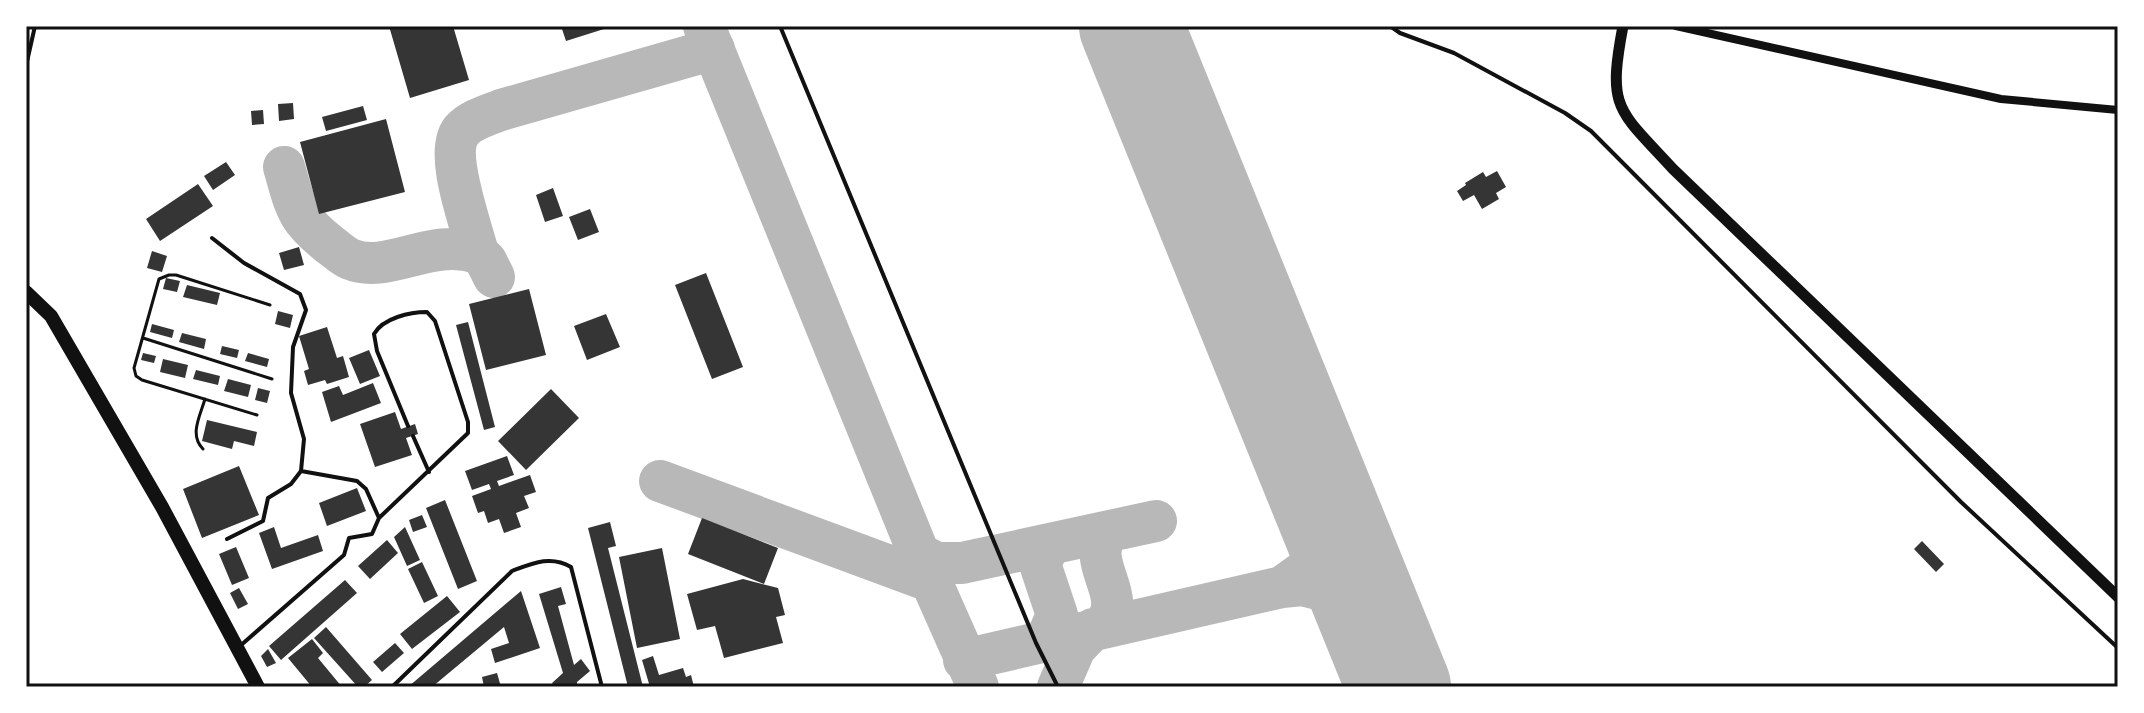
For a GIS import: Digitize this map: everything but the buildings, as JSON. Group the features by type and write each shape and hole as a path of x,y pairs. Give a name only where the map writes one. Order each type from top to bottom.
{"main road":[{"path":"26,292 51,316 162,507 258,687"}],"street":[{"path":"1623,26 1614,71 1616,96 1625,117 1673,169 2118,597"},
{"path":"1676,26 2001,99 2118,110"}],"lane":[{"path":"26,66 35,26"},
{"path":"780,26 920,368 1036,643 1058,687"},
{"path":"1390,26 1400,33 1454,53 1565,113 1591,131 1961,502 2118,648"},
{"path":"212,238 244,263 300,294 306,310 293,347 291,393 304,439 301,471 291,484 268,498 263,521 227,539"},
{"path":"237,647 344,555 349,538 372,534 379,518 465,438 469,428 435,321 427,312 416,312 380,324 374,334 377,351 408,426"},
{"path":"413,436 429,472"},
{"path":"301,471 357,481 366,489 379,518"},
{"path":"392,687 512,571 538,561 560,560 571,567 602,687"}],"path":[{"path":"257,415 138,378 134,368 159,279 169,275 270,305"},
{"path":"143,338 272,379"},
{"path":"203,449 198,444 196,433 205,399"}],"taxiway":[{"path":"704,26 919,554 978,687"},
{"path":"494,277 478,253 460,189 456,155 457,140 462,130 501,110 714,49"},
{"path":"284,167 303,219 318,235 350,259 379,263 443,249 478,253"},
{"path":"660,481 930,581"},
{"path":"919,554 937,563 962,563 1156,521"},
{"path":"1102,627 1110,615 1112,604 1101,557 1101,545 1107,532"},
{"path":"1282,587 1328,554 1339,539"},
{"path":"1046,640 1057,615 1040,564 1049,545"},
{"path":"964,660 1282,587 1302,585 1364,601"},
{"path":"1058,687 1075,648 1093,629"}],"runway":[{"path":"1131,26 1399,687"}]}
